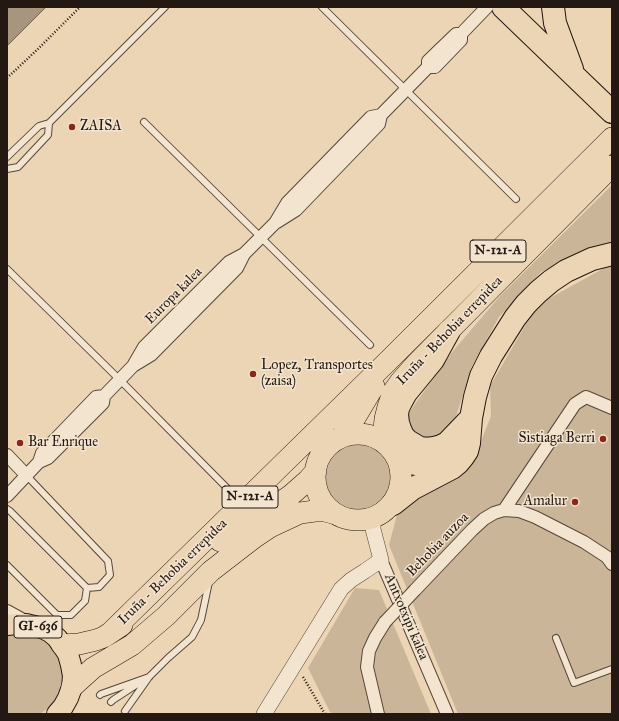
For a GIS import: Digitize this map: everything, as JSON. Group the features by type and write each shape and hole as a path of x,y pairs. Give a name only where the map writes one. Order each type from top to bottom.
{"highway":[{"path":"503,7 612,112"},
{"path":"528,7 530,26 533,36"},
{"path":"554,7 555,23 575,76"},
{"name":"Iruña - Behobia errepidea","path":"111,632 388,361 612,138"},
{"name":"Iruña - Behobia errepidea","path":"391,450 384,430 385,418 394,392 400,382 448,331 612,166"},
{"path":"393,504 412,490 446,472 458,463 467,451 477,387 486,366 503,337 526,304 551,281 566,271 592,259 612,254"},
{"path":"448,331 433,360 406,393 401,402 397,415 398,423 403,436 408,441 420,448 434,448 447,443 471,418"},
{"name":"Iruña - Behobia errepidea","path":"340,438 352,423 388,361"},
{"path":"391,450 410,463 429,465 438,462 447,456 457,445 471,418"},
{"name":"N-121-A","path":"351,434 363,434 374,436 391,450 401,470 402,482 399,493 393,504 384,512 373,518 360,520 347,519 336,514 327,507 317,490 315,480 318,460 331,443 351,434"},
{"name":"Iruña - Behobia errepidea","path":"62,645 88,643 104,637 134,618 157,600 217,543 248,520 281,502 308,480 316,471"},
{"name":"Iruña - Behobia errepidea","path":"72,687 93,668 132,645 166,616 212,571 255,537 288,518 300,513 325,511 336,514"}],"main road":[{"name":"GI-636","path":"7,625 33,625 42,628 57,638 68,654 72,665 72,687 63,707 57,714"}],"street":[{"name":"Europa kalea","path":"7,496 40,462 48,458 103,403 104,396 133,366 144,347 229,262 244,254 275,223 287,203 297,192 371,117 381,115 428,67 428,61 456,34 461,34 487,7"},
{"path":"504,510 575,404 586,397 612,408"},
{"path":"7,454 27,476"},
{"path":"504,510 519,511 535,517 584,542 607,557 612,564"},
{"name":"Behobia auzoa","path":"378,714 367,667 369,651 375,638 385,622 472,530 484,519 494,513 504,510"},
{"name":"Antxotxipi kalea","path":"373,518 372,529 381,560 447,714"},
{"path":"264,714 341,589 351,580 381,560"},
{"path":"7,611 33,625"}],"lane":[{"path":"7,157 39,126 49,123 166,7"},
{"path":"322,7 516,199"},
{"path":"144,122 370,345"},
{"path":"7,168 18,167 48,135 49,123"},
{"path":"7,269 228,489"},
{"path":"7,509 87,588 99,587 110,575 108,561 27,476"},
{"path":"7,565 57,615 71,615 85,602 87,588"},
{"path":"125,711 149,677 192,637 197,629 201,620 212,571"},
{"path":"556,638 574,683 612,669"},
{"path":"100,695 149,677"},
{"path":"111,702 149,677"}],"path":[{"path":"7,78 80,7"},
{"path":"295,664 325,714"}],"shaded area":[{"path":"7,7 46,7 7,46"},
{"path":"612,185 612,245 596,248 541,272 499,317 472,366 453,426 434,442 412,435 407,421 410,411 453,351 500,296"},
{"path":"608,266 612,266 612,714 458,714 389,545 398,511 472,464 491,416 490,386 537,305"},
{"path":"352,445 364,445 381,454 388,465 390,477 388,489 381,500 364,509 352,509 340,504 331,495 326,483 326,471 331,459 340,450"},
{"path":"355,588 379,590 431,714 333,714 330,712 308,668"},
{"path":"24,634 42,640 55,653 60,661 62,680 60,690 51,706 40,714 7,714 7,636"}],"place":[{"name":"ZAISA","path":"72,127"},
{"name":"Lopez, Transportes (zaisa)","path":"253,374"},
{"name":"Sistiaga Berri","path":"603,439"},
{"name":"Bar Enrique","path":"20,443"},
{"name":"Amalur","path":"575,502"}]}
